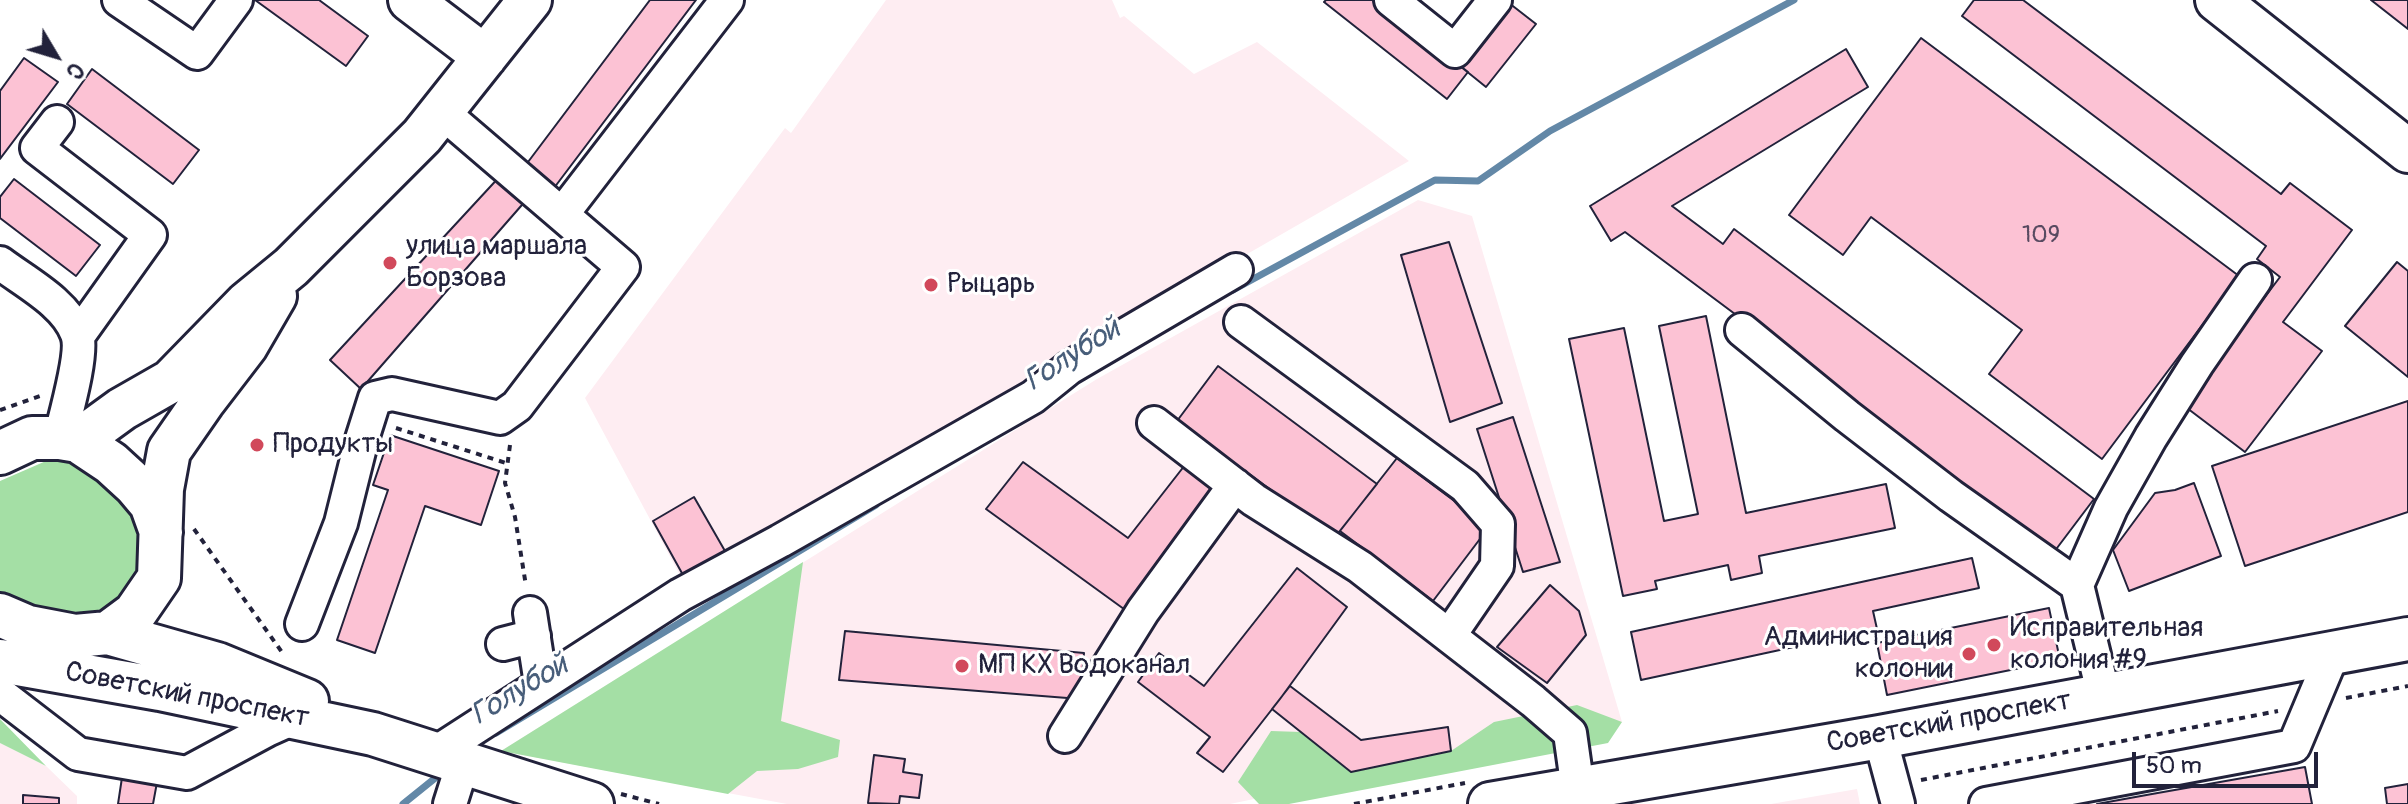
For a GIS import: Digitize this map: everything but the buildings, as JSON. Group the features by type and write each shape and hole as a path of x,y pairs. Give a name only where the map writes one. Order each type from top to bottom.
{"main road":[{"path":"410,0 485,57"},
{"path":"69,439 171,381 247,303 291,267 442,112 530,0"},
{"path":"2217,0 2408,151"},
{"path":"1,617 28,627 75,636 108,633 135,613 159,578 175,526 162,489 169,451 246,346 291,267"},
{"path":"0,453 32,438 69,439 111,463 175,526"},
{"name":"Советский проспект","path":"108,633 217,664 303,698 373,734"},
{"name":"Советский проспект","path":"1490,804 1880,737 2408,639"},
{"name":"Советский проспект","path":"0,661 160,689 373,734 567,800"}],"street":[{"path":"119,0 197,53 236,0"},
{"path":"563,213 727,0"},
{"path":"1391,0 1455,51 1495,0"},
{"path":"302,624 341,523 375,398 392,394 500,418 517,406 623,267 442,112"},
{"path":"57,122 37,148 150,235 78,336 69,439"},
{"path":"0,263 62,310 78,336"},
{"path":"450,804 455,761 541,684 680,595 1033,397 1069,368 1236,270"},
{"path":"2104,696 2077,585 2111,508 2151,437 2255,280"},
{"path":"1241,322 1465,486 1498,524 1497,566 1449,636"},
{"path":"1742,330 1928,478 2077,585"},
{"path":"1154,423 1235,485 1360,567 1570,733 1578,790"},
{"path":"1065,736 1143,611 1235,485"},
{"path":"523,631 541,684"},
{"path":"1986,804 2294,746 2333,653"},
{"path":"0,694 78,754 187,773 296,717"},
{"path":"1880,737 1895,795"}],"path":[{"path":"508,412 513,433 505,483 515,517 523,631"},
{"path":"392,427 506,463"},
{"path":"175,526 284,655"},
{"path":"1895,795 2408,686"}],"shaded area":[{"name":"Рыцарь","path":"886,0 1112,0 1120,18 1124,16 1194,74 1257,42 1409,161 682,579 585,398 785,128 791,133"},
{"path":"1418,200 1472,216 1622,722 1230,804 787,804 501,751 1097,379"},
{"path":"0,743 46,766 77,796 77,804 0,804"},
{"path":"1857,789 1860,804 1771,804"}],"green space":[{"path":"46,461 78,463 110,483 142,527 137,582 111,607 97,614 80,617 46,615 0,593 0,481"},
{"path":"803,562 781,721 840,740 838,757 798,769 757,771 728,794 501,751"},
{"path":"1577,705 1622,722 1608,743 1289,804 1259,804 1238,782 1271,731 1301,732 1351,772 1451,751 1494,722"},
{"path":"0,719 46,766 0,743"}],"waterway":[{"name":"Голубой","path":"1233,290 1435,180 1478,181 1550,131 1794,0"},
{"name":"Голубой","path":"496,733 876,505"},
{"name":"Голубой","path":"403,804 444,771"}],"place":[{"name":"улица маршала Борзова","path":"390,263"},
{"name":"Рыцарь","path":"931,285"},
{"name":"Продукты","path":"257,445"},
{"name":"Исправительная колония #9","path":"1994,645"},
{"name":"Администрация колонии","path":"1969,654"},
{"name":"МП КХ Водоканал","path":"962,666"}]}
